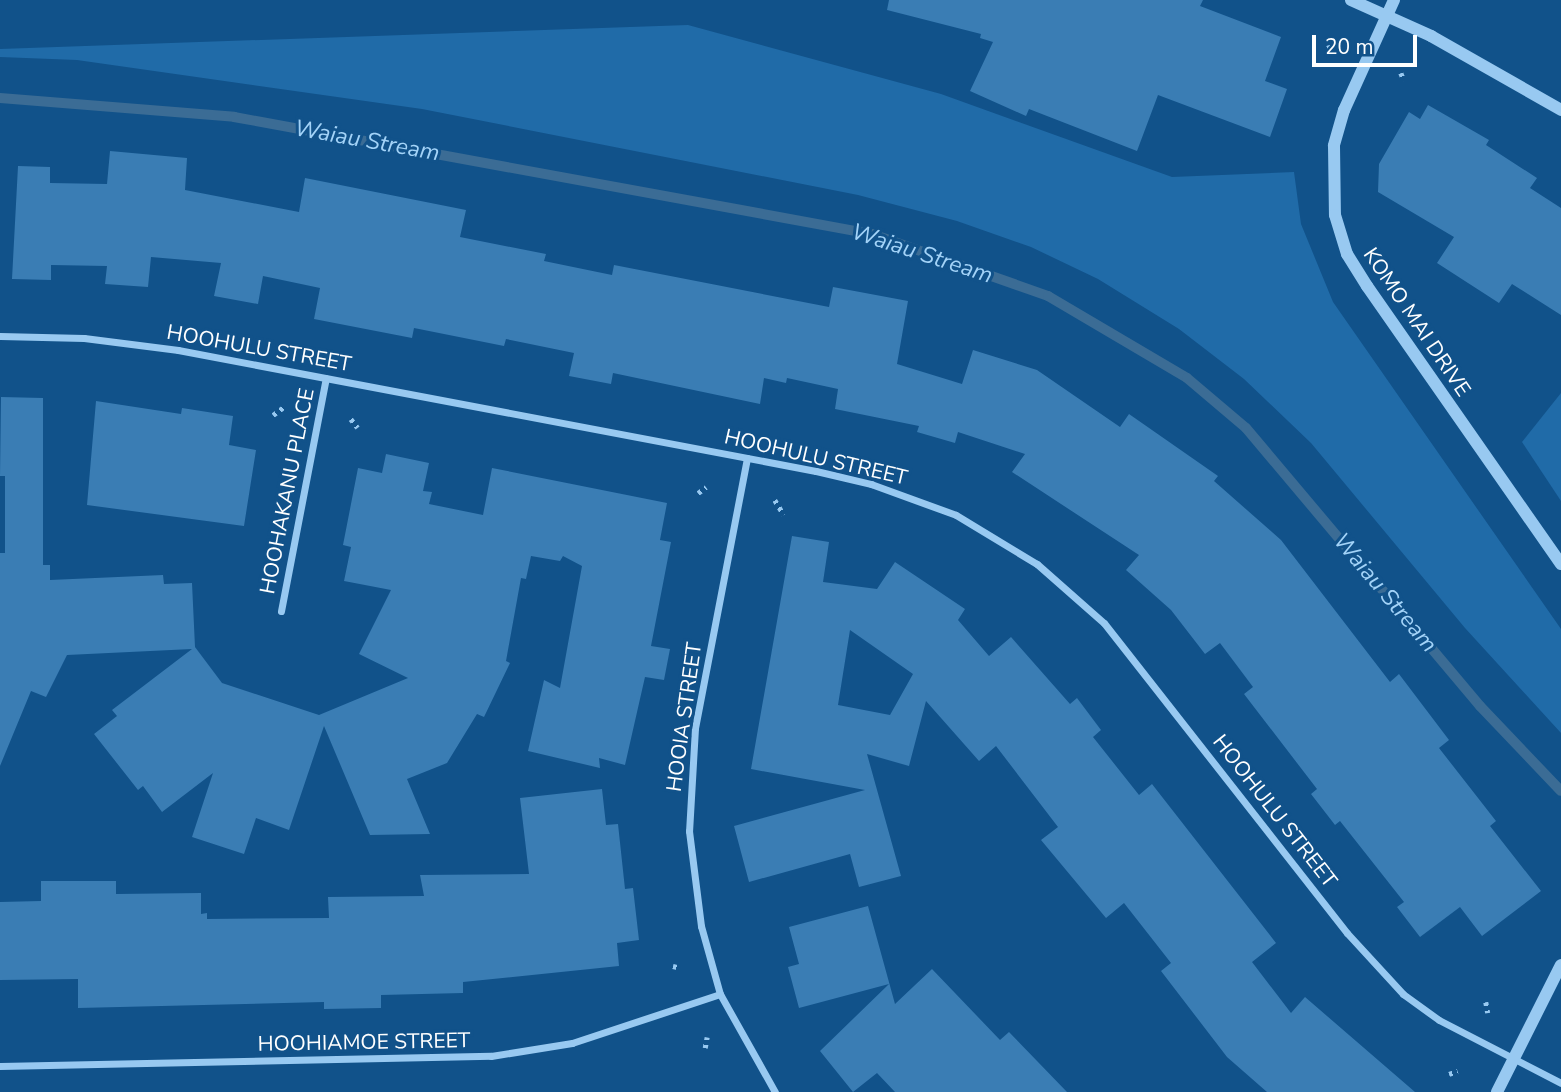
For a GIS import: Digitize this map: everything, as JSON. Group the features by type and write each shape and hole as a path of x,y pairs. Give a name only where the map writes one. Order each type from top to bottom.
{"street":[{"path":"1351,0 1387,16 1561,110"},
{"name":"KOMO MAI DRIVE","path":"1394,0 1344,110 1334,146 1335,215 1347,254 1561,564"},
{"name":"HOOHULU STREET","path":"0,336 84,338 178,349 747,458 860,481 912,497 1000,540 1059,581 1138,661 1374,965 1439,1020 1561,1083"},
{"name":"HOOHAKANU PLACE","path":"281,611 326,378"},
{"name":"HOOIA STREET","path":"747,458 689,778 692,880 720,994 775,1092"},
{"path":"1497,1092 1561,965"},
{"name":"HOOHIAMOE STREET","path":"0,1066 491,1056 572,1043 720,994"}],"path":[{"path":"1327,48 1336,45"},
{"path":"1401,73 1404,80"},
{"path":"273,415 285,406"},
{"path":"351,419 358,428"},
{"path":"698,493 706,487"},
{"path":"775,500 785,515"},
{"path":"673,966 681,968"},
{"path":"1486,1002 1488,1013"},
{"path":"705,1048 708,1037"},
{"path":"1449,1074 1458,1071"}],"shaded area":[{"path":"688,25 941,94 1172,177 1294,172 1301,224 1333,302 1561,629 1561,733 1465,628 1311,443 1244,379 1179,329 1098,279 1031,247 957,221 858,195 422,109 77,60 0,57 0,49"},
{"path":"1561,393 1561,501 1522,442"}],"building":[{"path":"889,0 1203,0 1200,6 1281,37 1265,81 1287,89 1270,137 1158,95 1137,151 1029,109 1026,116 970,91 993,42 980,38 981,34 887,10"},
{"path":"1428,105 1489,140 1486,145 1537,178 1530,188 1561,208 1561,315 1512,284 1499,303 1437,263 1454,237 1378,192 1379,164 1409,112 1420,119"},
{"path":"110,151 187,158 185,190 299,212 305,178 466,210 460,237 546,254 544,261 612,275 614,265 829,307 833,287 908,301 897,364 962,384 973,350 1037,370 1120,427 1129,414 1218,476 1214,481 1281,540 1390,682 1399,674 1449,740 1439,748 1496,821 1490,826 1541,891 1482,936 1460,907 1420,937 1397,907 1404,902 1340,821 1335,825 1311,794 1317,789 1244,694 1253,687 1220,643 1205,654 1171,610 1126,570 1139,555 1012,472 1025,454 958,432 955,443 917,432 919,426 835,409 838,389 787,378 786,383 764,378 760,404 613,373 611,384 569,376 574,353 506,339 504,346 414,328 412,338 314,319 320,288 263,276 258,304 214,296 221,263 151,257 148,287 105,284 107,266 51,265 51,280 12,279 18,166 50,167 50,183 107,184"},
{"path":"1,397 43,398 43,565 50,565 50,580 163,575 164,584 192,583 195,647 222,683 319,715 408,678 359,654 391,590 344,581 351,547 343,545 358,468 382,473 386,454 429,463 423,491 432,492 429,504 483,515 492,468 667,503 660,540 671,542 651,646 670,649 664,680 645,677 625,765 599,758 600,768 528,751 544,680 560,688 582,566 563,556 560,561 531,556 526,579 521,578 506,661 510,663 484,717 477,714 447,763 407,779 430,834 370,835 324,726 289,830 256,818 244,854 192,837 213,773 162,812 143,786 138,790 94,734 117,716 112,710 192,649 67,655 46,697 31,691 0,766 0,553 5,553 5,476 0,476"},
{"path":"96,401 181,414 182,408 233,416 229,445 256,450 244,526 87,505"},
{"path":"792,536 829,542 823,582 877,589 895,562 965,609 958,620 989,656 1011,637 1070,704 1077,698 1101,730 1093,737 1139,795 1152,784 1276,943 1252,962 1291,1013 1305,997 1415,1092 1267,1092 1227,1057 1161,971 1171,963 1124,903 1106,918 1041,840 1058,827 996,746 979,761 926,701 909,766 867,754 901,876 859,887 850,854 749,882 734,826 865,790 751,769","holes":["850,630 913,674 890,715 838,705"]},
{"path":"602,789 606,825 618,824 625,889 633,888 639,940 617,943 619,966 463,982 463,993 381,995 381,1008 324,1009 324,1002 78,1008 78,979 0,980 0,902 41,901 41,881 116,881 116,894 201,893 201,914 207,913 207,919 329,918 328,897 424,896 420,875 529,874 520,798"},
{"path":"868,906 895,1004 932,969 1000,1040 1009,1032 1067,1092 895,1092 877,1073 853,1092 820,1051 889,984 799,1008 788,967 799,964 789,927"}],"waterway":[{"name":"Waiau Stream","path":"0,98 234,117 872,234 1048,296 1187,378 1246,428 1480,706 1561,791"}]}
